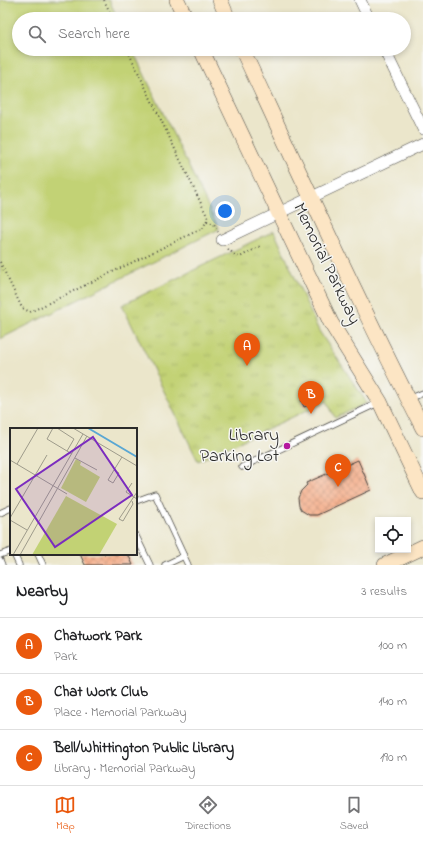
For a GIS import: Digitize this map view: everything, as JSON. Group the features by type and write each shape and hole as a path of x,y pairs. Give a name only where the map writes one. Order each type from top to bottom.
{"street":[{"path":"177,0 183,12"},
{"path":"220,0 225,12"},
{"path":"360,0 366,12"},
{"name":"Memorial Parkway","path":"204,56 331,323 380,402 423,492"},
{"name":"Memorial Parkway","path":"245,56 311,198 408,400 423,428"},
{"path":"387,56 423,129"},
{"path":"222,240 423,144"},
{"path":"385,565 423,547"}],"lane":[{"path":"408,400 423,393"},
{"path":"242,467 380,402"},
{"path":"137,501 155,494 188,565"},
{"path":"0,513 10,508"},
{"path":"137,538 150,565"},
{"path":"0,555 10,551"},
{"path":"14,555 19,565"},
{"path":"38,555 43,565"},
{"path":"165,565 184,556"},
{"path":"0,560 2,565"}],"path":[{"path":"104,0 110,12"},
{"path":"0,262 22,308 30,312 203,228 208,218 130,56"}],"green space":[{"path":"0,0 109,0 115,12 12,12 12,56 135,56 219,229 0,339"},
{"path":"274,231 319,331 367,403 335,418 327,401 198,461 122,305"}],"building":[{"path":"311,396 314,403 304,407 301,400"},
{"path":"358,460 371,490 317,515 309,515 301,510 298,498 301,491 307,485 306,483"},
{"path":"80,555 128,555 133,565 85,565"}],"place":[{"name":"Chatwork Park","path":"247,366"},
{"name":"Chat Work Club","path":"311,414"},
{"name":"Library Parking Lot","path":"287,446"},
{"name":"Bell/Whittington Public Library","path":"338,487"}]}
